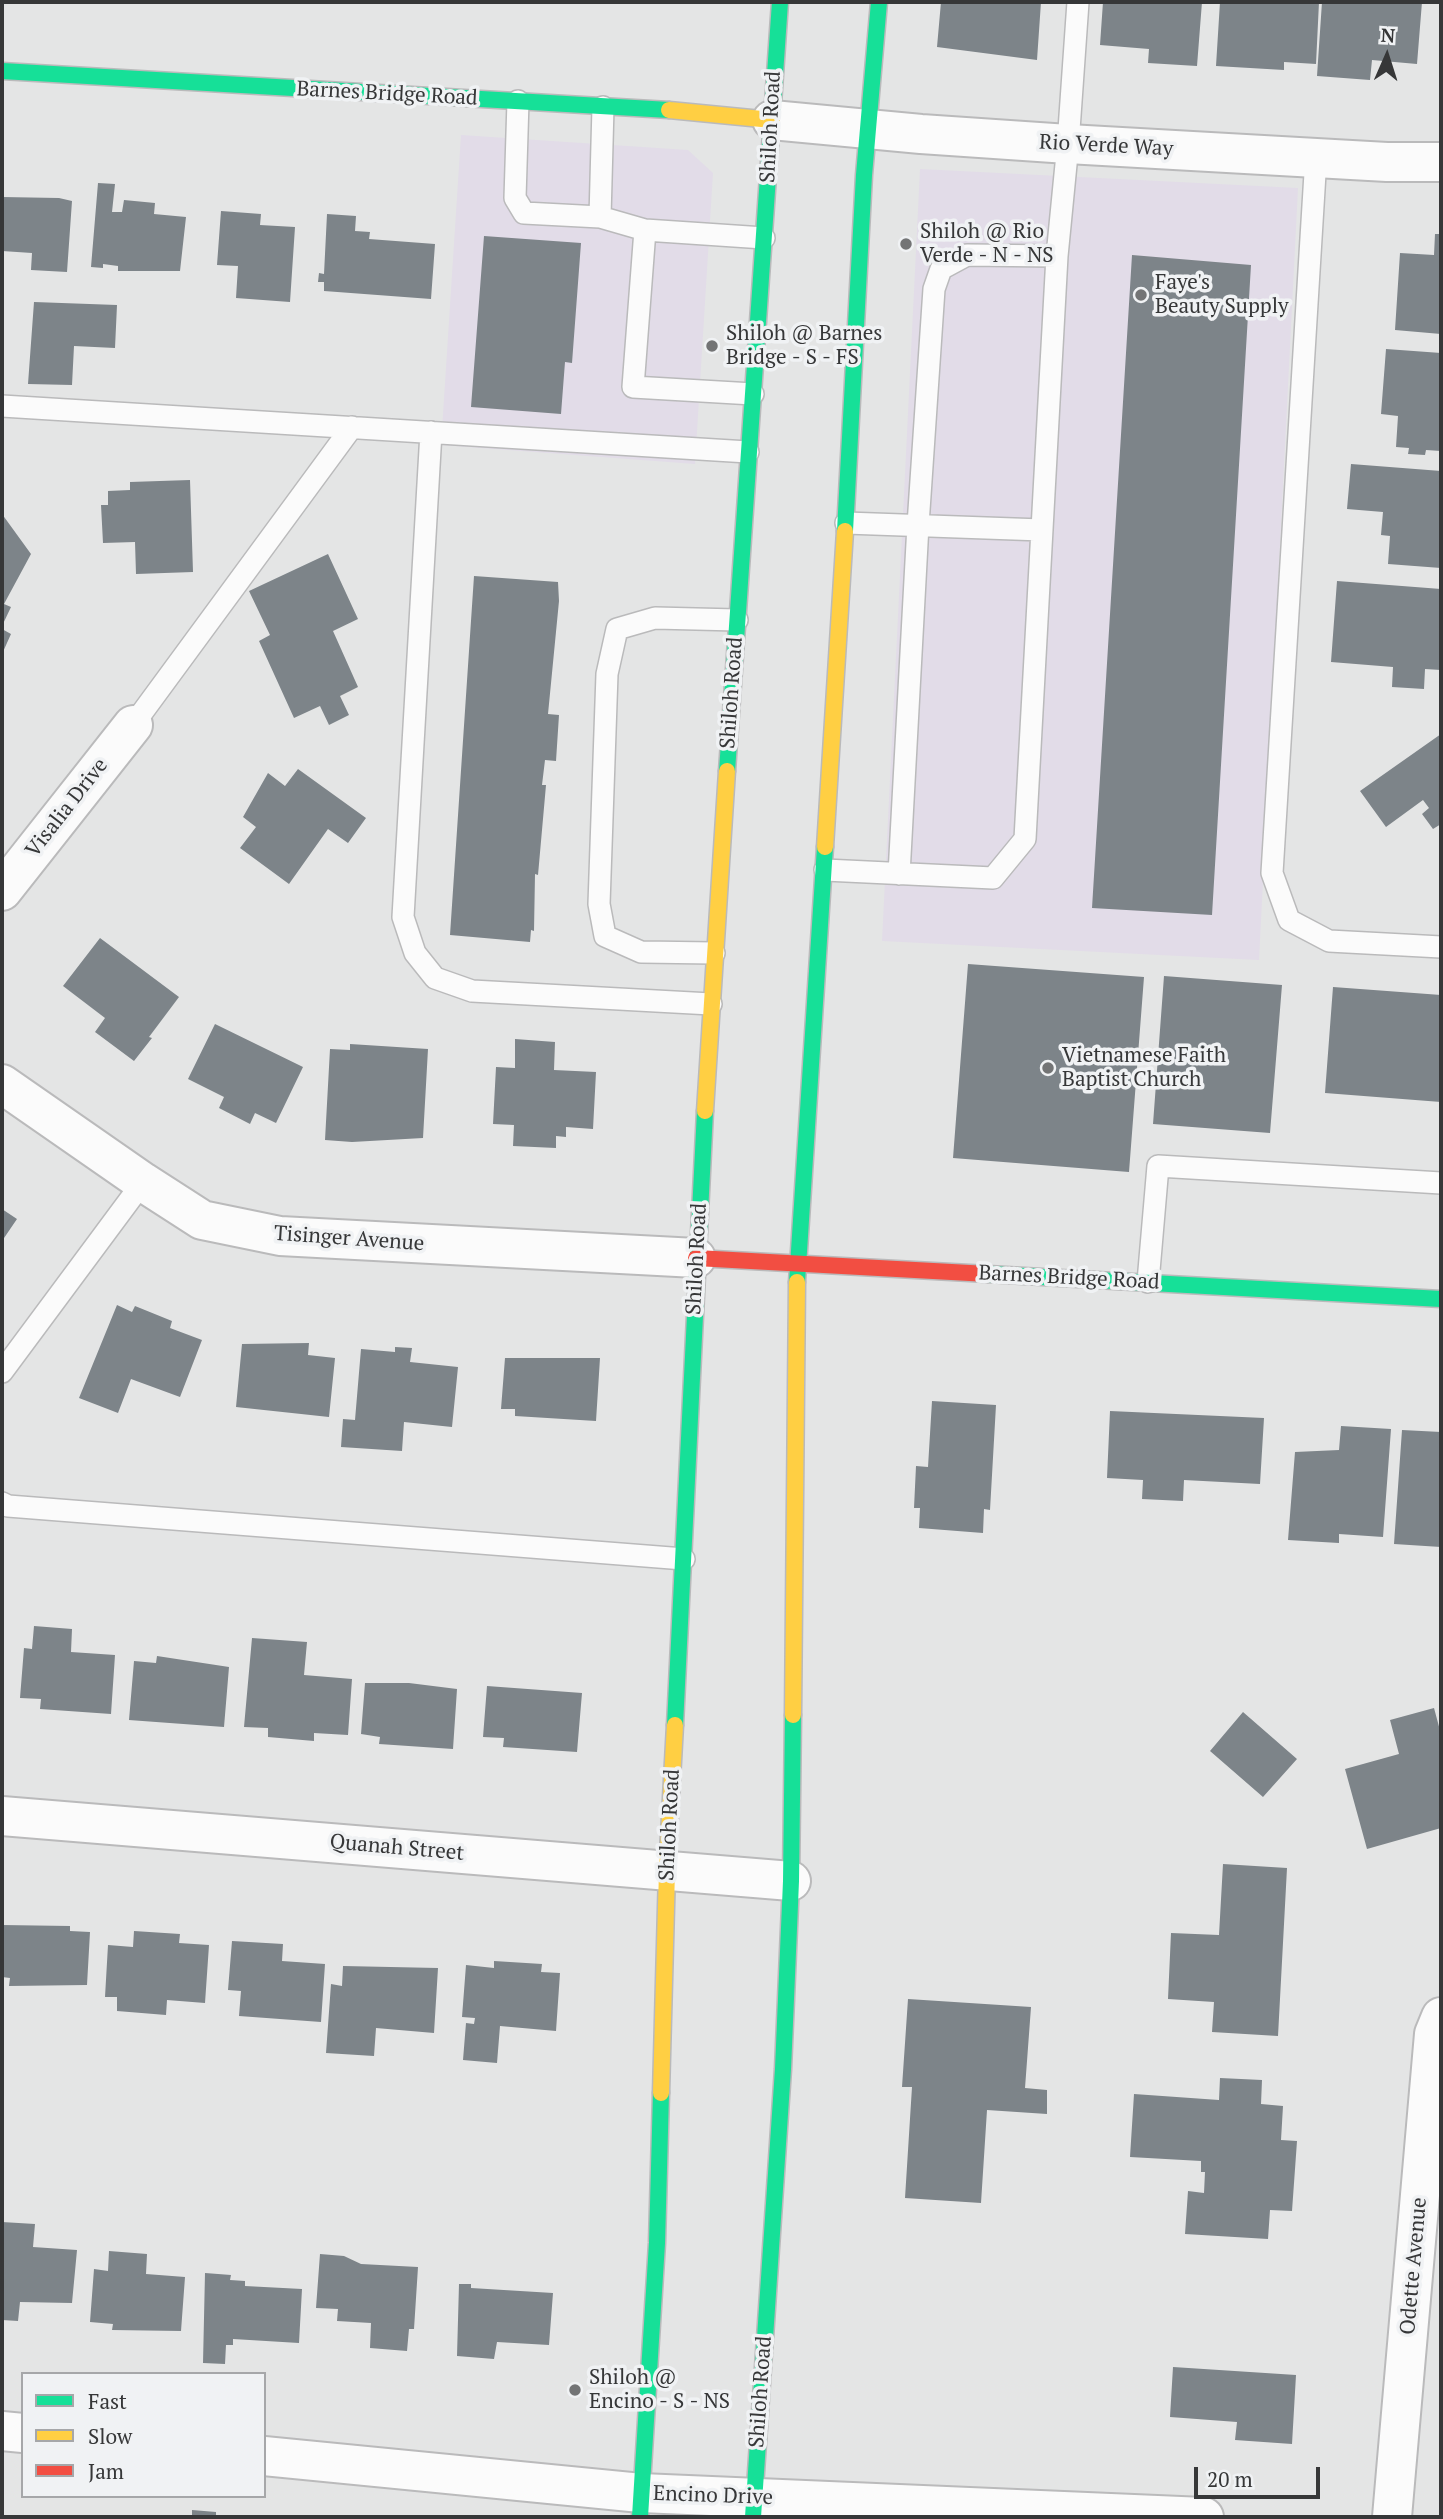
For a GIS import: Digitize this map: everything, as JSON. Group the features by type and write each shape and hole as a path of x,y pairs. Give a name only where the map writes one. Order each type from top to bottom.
{"main road":[{"name":"Shiloh Road","path":"641,2505 657,2243 667,1870 710,1004 780,2"},
{"name":"Shiloh Road","path":"753,2507 783,2069 791,1881 797,1265 825,870 864,175 879,2"},
{"name":"Barnes Bridge Road","path":"2,71 716,113 772,120"},
{"name":"Barnes Bridge Road","path":"696,1258 1441,1299"}],"street":[{"name":"Rio Verde Way","path":"772,120 869,130 1068,144 1441,162"},
{"name":"Visalia Drive","path":"2,891 133,725"},
{"name":"Tisinger Avenue","path":"2,1084 201,1220 280,1236 696,1258"},
{"name":"Quanah Street","path":"2,1816 791,1881"},
{"name":"Odette Avenue","path":"1392,2517 1434,2034 1441,2017"},
{"path":"2,2431 21,2433"},
{"name":"Encino Drive","path":"266,2456 641,2505 1204,2517"}],"lane":[{"path":"825,870 993,878 1025,839 1057,256 1078,2"},
{"path":"518,101 515,198 524,213 600,217 645,230 764,237"},
{"path":"600,217 603,107"},
{"path":"1316,157 1272,873 1289,920 1329,941 1441,947"},
{"path":"645,230 634,387 753,394"},
{"path":"899,874 934,289 941,269 967,254 1057,256"},
{"path":"2,406 748,452"},
{"path":"133,725 352,427"},
{"path":"431,432 403,917 415,953 435,978 472,992 710,1004"},
{"path":"846,523 1042,530"},
{"path":"714,953 641,952 605,936 599,904 607,674 617,629 655,618 737,620"},
{"path":"1148,1282 1158,1166 1441,1183"},
{"path":"2,1372 143,1182"},
{"path":"2,1503 8,1506 684,1559"}],"shaded area":[{"path":"461,135 688,150 713,173 695,464 441,445"},
{"path":"920,169 1298,188 1259,960 882,941"}],"building":[{"path":"941,2 1041,2 1037,60 937,47"},
{"path":"1103,2 1202,2 1197,66 1148,63 1149,49 1100,45"},
{"path":"1220,2 1319,2 1316,64 1284,62 1284,70 1216,66"},
{"path":"1322,2 1422,2 1417,64 1372,60 1370,80 1317,76"},
{"path":"98,183 115,184 112,212 122,212 124,200 155,203 154,214 186,217 180,271 118,271 118,266 103,264 103,268 91,267"},
{"path":"2,197 59,198 72,201 67,272 31,270 32,253 2,251"},
{"path":"221,211 261,214 260,225 295,227 290,302 236,298 238,266 217,265"},
{"path":"327,214 356,216 355,231 370,232 369,239 435,244 431,299 324,291 324,282 318,282 319,273 324,274"},
{"path":"1435,234 1441,234 1441,334 1395,330 1400,253 1434,255"},
{"path":"484,236 581,243 572,363 565,362 561,414 471,407"},
{"path":"1132,255 1251,265 1212,915 1092,908"},
{"path":"34,302 117,305 115,348 74,346 72,385 28,384"},
{"path":"1386,349 1441,353 1441,451 1426,450 1425,455 1408,454 1409,448 1396,447 1398,416 1381,414"},
{"path":"1351,464 1441,471 1441,568 1388,564 1390,536 1381,535 1383,512 1347,509"},
{"path":"190,480 193,572 136,574 135,542 103,543 101,505 108,505 108,491 130,490 130,482"},
{"path":"2,514 31,554 4,604 11,607 2,626"},
{"path":"328,554 358,619 333,631 358,687 340,696 349,715 329,725 320,706 294,718 259,641 270,635 249,591"},
{"path":"474,576 558,582 559,601 548,714 559,715 556,761 545,760 542,785 546,785 538,875 535,874 534,931 531,930 530,942 450,935"},
{"path":"1337,581 1441,589 1441,670 1425,669 1424,689 1392,687 1393,667 1331,662"},
{"path":"2,629 11,634 2,654"},
{"path":"1441,734 1441,824 1433,829 1422,814 1429,808 1423,800 1386,827 1360,791"},
{"path":"298,769 366,818 348,843 328,829 289,884 240,848 256,827 243,817 268,773 285,786"},
{"path":"100,938 179,997 134,1061 95,1032 105,1018 63,986"},
{"name":"Vietnamese Faith Baptist Church","path":"968,964 1144,977 1129,1172 953,1158"},
{"path":"1164,976 1282,985 1270,1133 1153,1124"},
{"path":"1333,987 1441,995 1441,1102 1325,1093"},
{"path":"215,1024 303,1067 276,1123 255,1113 250,1124 219,1108 224,1097 188,1079"},
{"path":"515,1039 555,1042 554,1070 596,1072 593,1129 566,1127 566,1137 556,1136 556,1148 513,1146 514,1125 493,1124 496,1067 515,1068"},
{"path":"350,1044 428,1049 423,1138 352,1142 325,1140 330,1049 350,1050"},
{"path":"2,1209 17,1219 2,1241"},
{"path":"117,1305 132,1312 135,1306 172,1321 170,1328 202,1340 180,1397 131,1379 118,1413 79,1398"},
{"path":"309,1343 308,1355 335,1358 329,1417 236,1407 242,1344"},
{"path":"395,1347 412,1348 410,1362 458,1367 452,1427 404,1422 402,1451 341,1447 343,1419 355,1420 361,1349 395,1352"},
{"path":"505,1358 600,1358 596,1421 515,1416 515,1409 501,1409"},
{"path":"932,1401 996,1405 990,1510 984,1509 983,1533 919,1528 920,1508 914,1508 916,1466 928,1467"},
{"path":"1110,1411 1264,1418 1260,1484 1184,1480 1183,1501 1142,1499 1143,1480 1107,1478"},
{"path":"1341,1426 1391,1429 1383,1537 1339,1534 1339,1543 1288,1540 1295,1452 1339,1450"},
{"path":"1402,1430 1441,1432 1441,1547 1394,1544"},
{"path":"34,1626 72,1629 71,1652 115,1655 111,1714 40,1709 41,1699 20,1698 24,1648 32,1649"},
{"path":"252,1638 307,1642 304,1675 352,1679 348,1735 314,1733 314,1741 268,1737 268,1728 244,1727"},
{"path":"157,1656 229,1667 224,1727 129,1720 134,1661 156,1663"},
{"path":"365,1683 409,1683 457,1689 453,1749 379,1744 380,1737 361,1734"},
{"path":"487,1686 582,1693 577,1752 503,1747 504,1738 483,1737"},
{"path":"1434,1708 1441,1734 1441,1828 1367,1849 1345,1769 1399,1754 1390,1720"},
{"path":"1243,1712 1297,1759 1263,1797 1210,1751"},
{"path":"1223,1864 1287,1868 1278,2036 1212,2032 1214,2002 1168,1999 1171,1933 1219,1935"},
{"path":"2,1925 70,1926 70,1931 90,1932 87,1985 9,1986 10,1978 2,1977"},
{"path":"134,1931 180,1934 179,1943 209,1945 205,2003 167,2000 166,2015 117,2011 117,1997 105,1997 108,1945 133,1947"},
{"path":"232,1941 283,1944 282,1961 325,1964 321,2022 239,2016 241,1991 228,1990"},
{"path":"494,1961 542,1964 541,1972 560,1973 556,2031 500,2026 497,2063 463,2060 466,2023 474,2024 475,2018 462,2017 466,1965 494,1968"},
{"path":"343,1966 438,1968 434,2033 376,2028 374,2056 326,2053 331,1984 342,1986"},
{"path":"908,1999 1031,2007 1025,2088 1047,2090 1047,2114 987,2110 981,2203 905,2198 912,2087 902,2087"},
{"path":"1220,2078 1262,2080 1261,2104 1283,2106 1281,2140 1297,2141 1292,2211 1270,2210 1268,2239 1185,2234 1188,2191 1204,2193 1205,2172 1201,2172 1201,2161 1130,2157 1134,2094 1219,2100"},
{"path":"2,2222 35,2224 33,2247 77,2250 72,2303 20,2302 18,2321 2,2320"},
{"path":"109,2251 147,2254 146,2274 185,2277 181,2331 112,2330 113,2324 90,2322 94,2269 108,2271"},
{"path":"320,2254 344,2256 361,2264 418,2267 414,2329 409,2329 407,2351 370,2348 371,2323 337,2321 338,2309 316,2308"},
{"path":"205,2273 231,2275 230,2280 245,2281 245,2286 302,2289 299,2343 233,2339 233,2345 226,2345 225,2364 203,2363"},
{"path":"459,2284 471,2284 471,2288 553,2293 549,2345 497,2342 494,2359 457,2356"},
{"path":"1173,2367 1296,2375 1292,2444 1235,2440 1237,2422 1170,2417"},
{"path":"192,2510 216,2512 216,2517 192,2517"}],"traffic: fast":[{"path":"727,771 780,2"},
{"path":"845,531 864,175 879,2"},
{"path":"2,71 669,110"},
{"path":"797,1282 825,847"},
{"path":"675,1725 705,1111"},
{"path":"988,1274 1441,1299"},
{"path":"753,2517 783,2069 791,1881 793,1715"},
{"path":"640,2517 657,2243 661,2093"}],"traffic: slow":[{"path":"669,110 772,120"},
{"path":"825,847 845,531"},
{"path":"705,1111 727,771"},
{"path":"793,1715 797,1282"},
{"path":"661,2093 667,1870 675,1725"}],"traffic: jam":[{"path":"696,1258 988,1274"}],"place":[{"name":"Shiloh @ Rio Verde - N - NS","path":"906,244"},
{"name":"Faye's Beauty Supply","path":"1141,295"},
{"name":"Shiloh @ Barnes Bridge - S - FS","path":"712,346"},
{"name":"Vietnamese Faith Baptist Church","path":"1048,1068"},
{"name":"Shiloh @ Encino - S - NS","path":"575,2390"}]}
